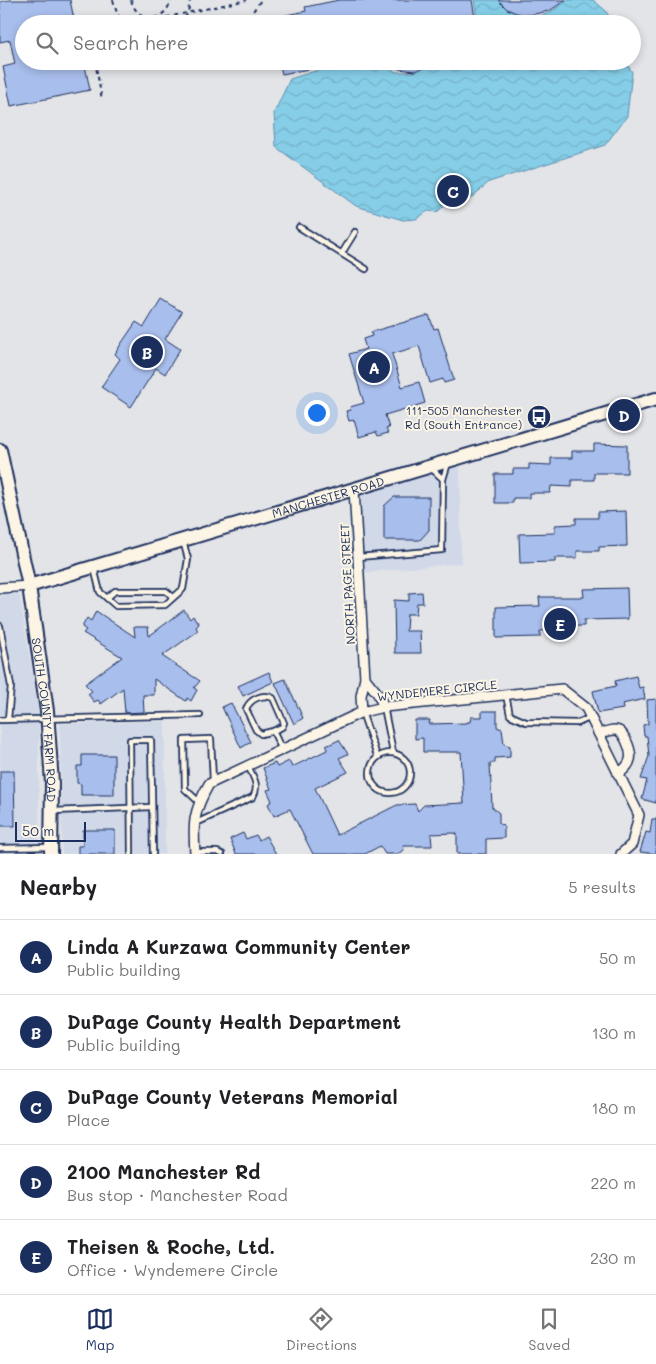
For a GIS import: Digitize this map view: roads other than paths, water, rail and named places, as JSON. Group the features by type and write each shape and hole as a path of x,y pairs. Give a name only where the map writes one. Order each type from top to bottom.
{"street":[{"name":"MANCHESTER ROAD","path":"0,588 29,586 656,399"},
{"name":"SOUTH COUNTY FARM ROAD","path":"0,450 29,586 48,718 52,783 51,851"},
{"name":"NORTH PAGE STREET","path":"354,489 365,678 361,696 362,712"},
{"path":"365,678 378,694 384,707"},
{"name":"WYNDEMERE CIRCLE","path":"213,782 362,712 384,707 562,689 586,708 639,815 632,844 620,854"},
{"path":"599,734 610,730 622,733 631,750 628,764 618,774"},
{"path":"194,853 193,825 199,802 209,784 213,782"}],"lane":[{"path":"299,227 366,269"},
{"path":"342,253 355,232"},
{"path":"358,557 442,550 442,479 449,461"},
{"path":"428,467 442,479"},
{"path":"94,567 100,592 116,606 165,605 183,589 188,559 183,540"},
{"path":"107,598 115,592 140,591 166,591 173,597"},
{"path":"0,626 11,686 8,719"},
{"path":"506,695 510,715 526,722 578,723 591,718"},
{"path":"263,696 273,698 284,722 282,727 273,731 265,734 258,733 246,709 251,701 263,696"},
{"path":"384,707 393,752"},
{"path":"362,712 377,756"},
{"path":"0,720 200,715"},
{"path":"273,731 282,750"},
{"path":"199,802 185,789 184,740 210,738 213,782"},
{"path":"131,854 130,740 151,740 153,854"},
{"path":"393,752 400,754 407,760 411,775 403,789 396,793 388,793 380,791 374,786 370,778 370,770 377,756 393,752"},
{"path":"193,825 253,797 256,791 256,783 248,766"},
{"path":"52,812 152,807"},
{"path":"0,848 51,851"},
{"path":"11,848 12,854"},
{"path":"194,853 217,852 222,854"}],"water":[{"path":"474,0 498,0 514,12 522,15 476,15"},
{"path":"565,0 593,0 608,15 543,15 549,13"},
{"path":"631,70 632,72 627,116 605,145 489,182 470,199 468,187 460,177 444,180 438,187 438,196 444,206 437,212 428,211 416,219 403,220 356,206 276,147 274,113 290,79 315,71"}],"place":[{"name":"DuPage County Veterans Memorial","path":"453,191"},
{"name":"DuPage County Health Department","path":"147,352"},
{"name":"Linda A Kurzawa Community Center","path":"374,367"},
{"name":"2100 Manchester Rd","path":"624,415"},
{"name":"111-505 Manchester Rd (South Entrance)","path":"539,417"},
{"name":"Theisen & Roche, Ltd.","path":"560,624"}]}
